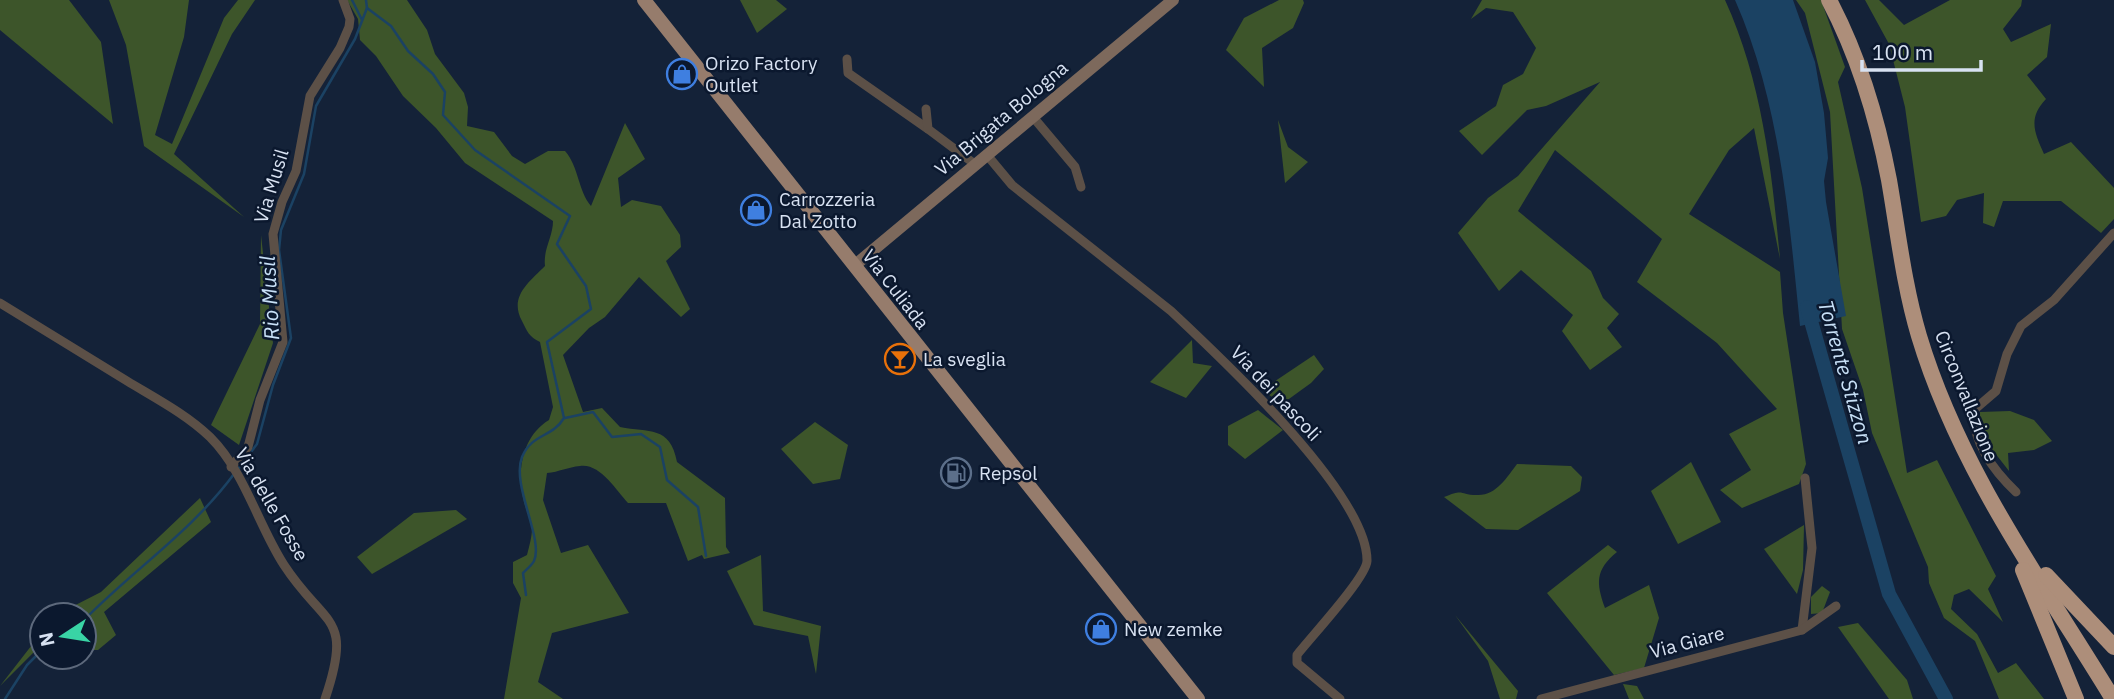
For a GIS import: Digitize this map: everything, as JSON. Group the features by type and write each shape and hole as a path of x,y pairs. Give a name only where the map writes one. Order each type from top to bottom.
{"highway":[{"name":"Circonvallazione","path":"1829,0 1864,79 1886,166 1918,334 1956,436 2018,547 2113,699"},
{"path":"2076,699 2017,558 2018,547 2031,553 2052,585 2114,648"}],"main road":[{"name":"Via Culiada","path":"644,0 1198,699"}],"street":[{"name":"Via Musil","path":"231,467 248,447 263,391 283,342 273,234 282,202 296,172 310,96 349,27 350,19 342,0"},
{"name":"Via Brigata Bologna","path":"853,266 1165,3"},
{"path":"847,59 848,72 976,165"},
{"path":"926,109 928,129"},
{"path":"1033,117 1075,167 1081,187"},
{"name":"Via dei pascoli","path":"987,155 1012,185 1171,311 1192,331 1274,412 1324,472 1347,507 1364,544 1367,564 1359,579 1297,655 1297,663 1340,699"},
{"path":"2016,492 2007,483 1974,431 1975,409 1996,391 2007,354 2021,326 2054,300 2114,233"},
{"name":"Via delle Fosse","path":"0,303 182,414 211,438 231,467 285,567 331,622 339,643 338,661 325,699"},
{"path":"1802,630 1812,548 1805,478"},
{"name":"Via Giare","path":"1541,699 1802,630 1836,606"}],"green space":[{"path":"0,0 69,0 101,42 113,124 0,30"},
{"path":"109,0 189,0 184,37 155,135 172,144 224,18 238,0 255,0 232,34 174,154 244,217 144,146 126,45"},
{"path":"347,0 407,0 427,30 435,54 464,93 468,107 467,126 494,132 512,156 525,164 548,151 565,151 591,206 625,123 645,159 618,178 621,207 632,200 661,206 680,235 681,247 666,261 690,309 681,317 639,277 605,317 589,328 563,355 583,412 602,408 620,427 664,436 674,450 677,462 725,498 726,547 730,553 704,559 702,555 688,561 666,503 628,503 607,478 587,466 547,473 543,500 561,553 588,545 629,613 552,633 538,682 563,699 504,699 521,598 513,583 513,562 527,555 532,531 522,491 521,467 527,445 540,427 549,420 553,407 540,342 527,331 518,305 522,291 545,266 545,254 553,221 465,163 436,128 403,96 376,56 360,40 358,19"},
{"path":"740,0 776,0 787,9 757,33"},
{"path":"1279,0 1303,0 1304,3 1293,28 1262,48 1264,87 1226,50 1244,18"},
{"path":"1482,0 1725,0 1738,31 1757,94 1769,160 1780,259 1754,128 1729,150 1689,214 1780,272 1783,313 1806,464 1799,484 1742,508 1720,490 1751,470 1729,434 1777,409 1717,343 1637,282 1662,239 1555,150 1518,211 1591,271 1603,298 1619,314 1607,328 1622,347 1590,370 1562,331 1573,315 1521,270 1499,291 1458,233 1488,198 1518,176 1600,82 1546,106 1527,110 1482,155 1459,131 1496,106 1503,85 1523,74 1536,48 1513,12 1486,8 1471,19"},
{"path":"1796,0 1821,0 1845,67 1838,82 1862,188 1907,473 1937,460 1996,576 1988,589 2003,622 1969,589 1954,595 1951,609 1977,634 1998,673 2016,663 2044,699 1999,699 1975,641 1944,618 1929,583 1928,567 1872,433 1863,390 1842,329 1830,112 1805,13"},
{"path":"1865,0 1879,0 1904,25 1950,0 2022,0 2021,6 2003,29 2011,42 2051,24 2047,57 2027,75 2046,99 2035,119 2035,132 2044,154 2071,142 2114,188 2114,219 2101,233 2061,201 2003,201 1994,227 1983,223 1984,193 1957,200 1946,216 1921,222 1905,107 1889,44"},
{"path":"1278,120 1288,147 1308,162 1285,183"},
{"path":"261,235 273,343 239,445 211,425 260,324"},
{"path":"1192,340 1193,363 1212,366 1186,398 1150,382"},
{"path":"1314,355 1324,369 1311,383 1282,404 1262,390"},
{"path":"1258,410 1283,430 1245,459 1228,445 1228,426"},
{"path":"2010,411 2034,420 2052,441 2034,450 2008,453 2009,471 1980,434 1980,412"},
{"path":"815,422 848,445 840,479 813,484 781,449"},
{"path":"1691,462 1721,522 1678,544 1651,491"},
{"path":"1517,464 1571,466 1582,477 1580,491 1518,530 1486,529 1444,497 1459,492 1477,495 1490,492 1500,485"},
{"path":"200,498 211,522 104,612 116,635 98,650 98,601 83,601 101,592"},
{"path":"456,510 467,519 372,574 357,557 414,513"},
{"path":"1804,525 1803,570 1797,594 1764,549"},
{"path":"1608,545 1617,552 1605,565 1599,577 1605,608 1649,585 1659,618 1644,668 1614,675 1547,593"},
{"path":"761,555 763,611 821,626 816,674 808,636 754,625 727,571"},
{"path":"1822,586 1830,592 1822,613 1811,614 1811,597"},
{"path":"1455,615 1518,691 1516,699 1500,699 1488,661"},
{"path":"1858,623 1907,680 1913,699 1889,699 1838,627"},
{"path":"28,650 28,658 0,686"},
{"path":"1623,684 1637,686 1644,699 1629,699"}],"water":[{"path":"1735,0 1793,0 1815,62 1828,158 1824,181 1826,202 1846,316 1800,326 1792,243 1772,119 1763,79"}],"waterway":[{"path":"352,0 362,20"},
{"name":"Rio Musil","path":"238,469 257,444 273,385 291,338 279,250 281,230 304,174 316,106 355,39 367,8 366,0"},
{"path":"367,8 391,26 408,51 433,74 445,92 443,115 475,150 570,216 557,244 586,286 591,309 547,342 564,418 554,429 531,444 522,457 521,482 536,551 534,561 523,573 526,595"},
{"name":"Torrente Stizzon","path":"1807,307 1889,594 1946,699"},
{"path":"565,418 593,412 612,437 641,434 660,447 667,480 698,507 706,556"},
{"name":"Rio Musil","path":"98,607 200,514 234,474"},
{"name":"Rio Musil","path":"5,699 28,664"}],"place":[{"name":"Orizo Factory Outlet","path":"682,74"},
{"name":"Carrozzeria Dal Zotto","path":"756,210"},
{"name":"La sveglia","path":"900,359"},
{"name":"Repsol","path":"956,473"},
{"name":"New zemke","path":"1101,629"}]}
